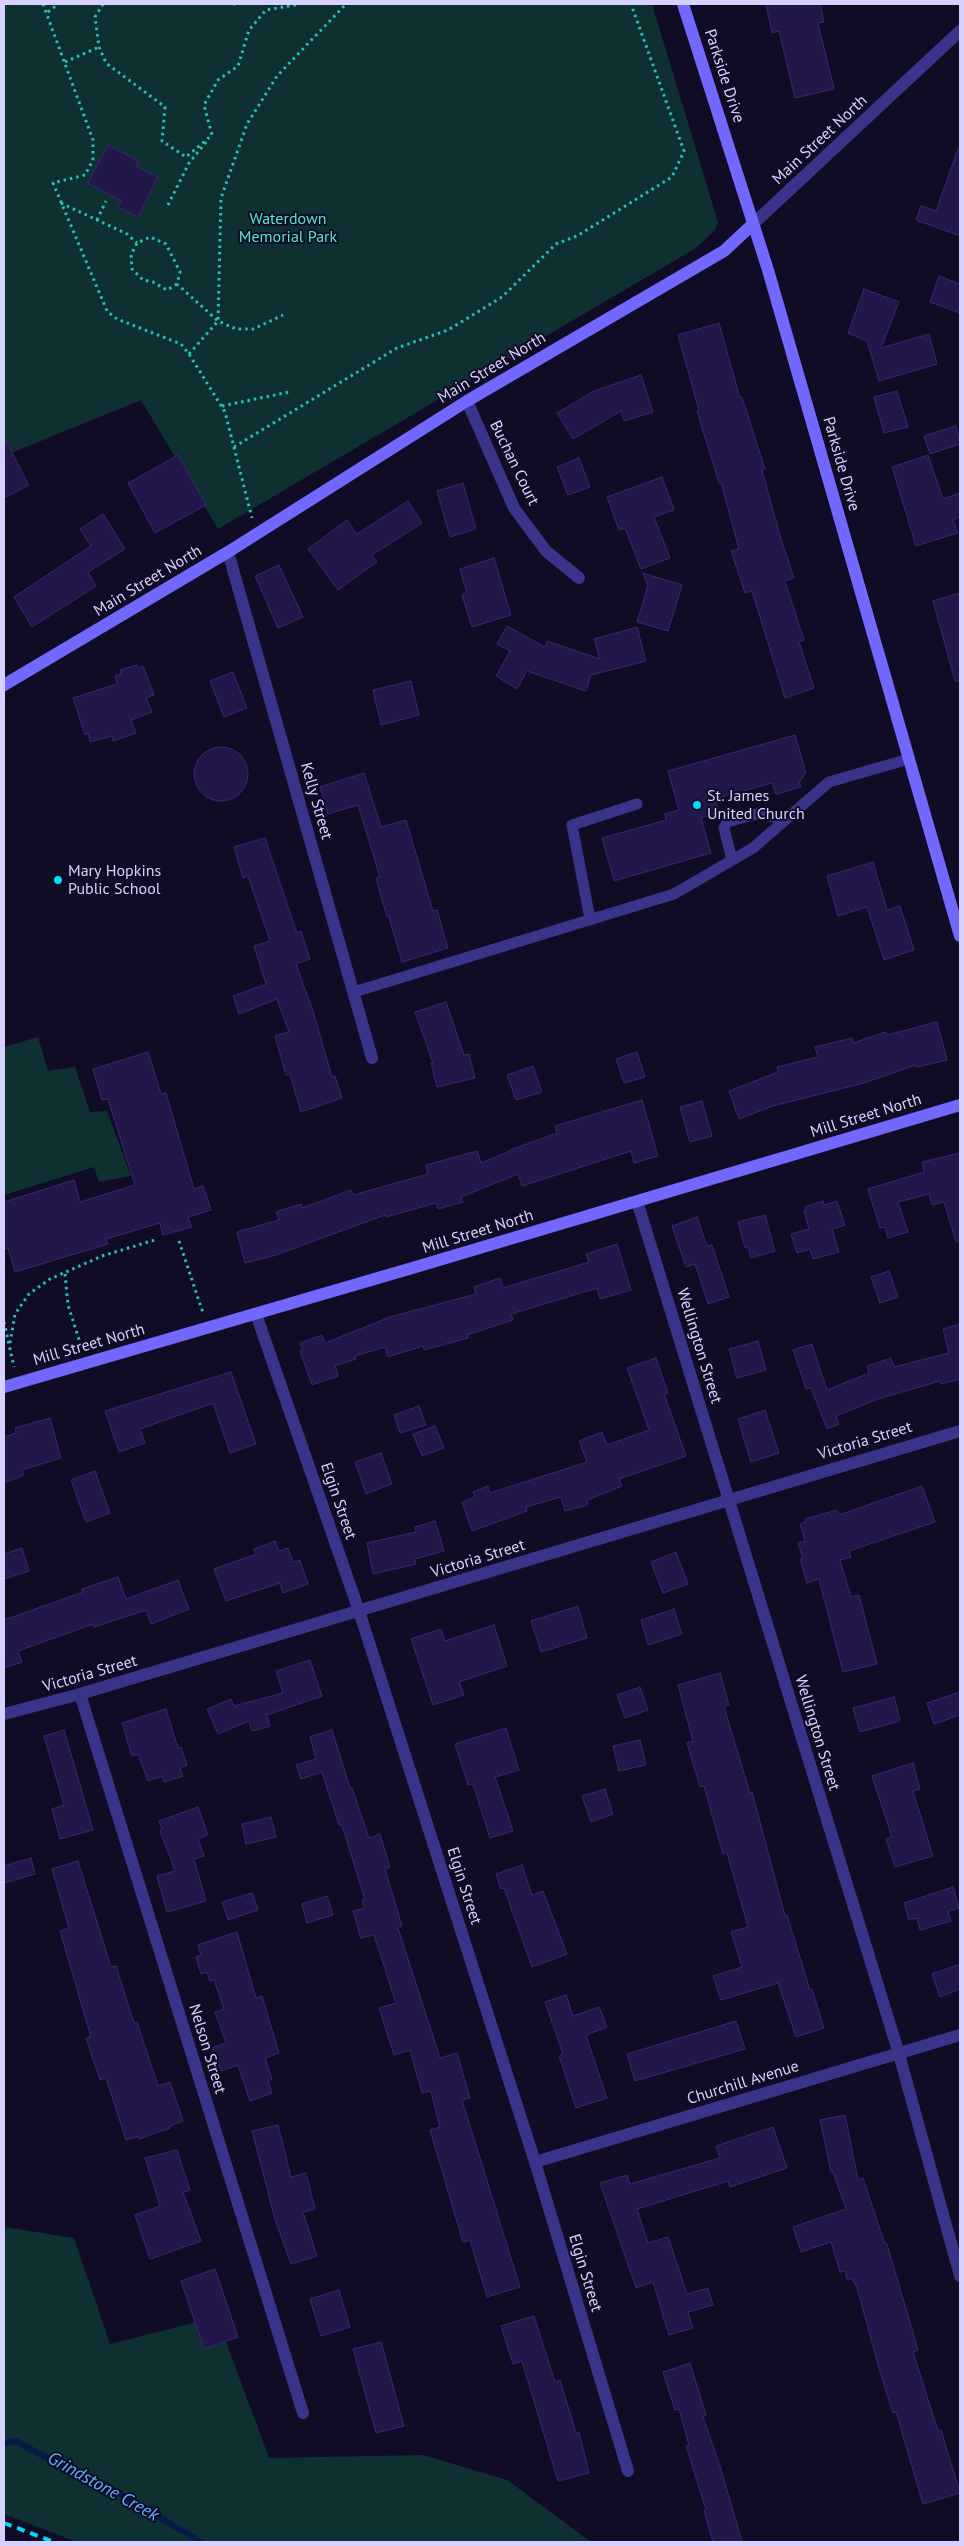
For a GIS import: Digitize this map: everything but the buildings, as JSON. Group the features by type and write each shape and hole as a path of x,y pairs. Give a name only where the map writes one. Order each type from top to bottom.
{"main road":[{"name":"Parkside Drive","path":"684,4 753,224 960,936"},
{"name":"Main Street North","path":"4,685 256,535 467,401 724,251 753,224"},
{"name":"Mill Street North","path":"4,1387 256,1314 960,1104"}],"street":[{"name":"Main Street North","path":"753,224 960,31"},
{"name":"Buchan Court","path":"467,401 514,508 546,551 579,578"},
{"name":"Kelly Street","path":"228,552 372,1058"},
{"name":"Wellington Street","path":"637,1201 898,2054 960,2276"},
{"name":"Elgin Street","path":"256,1314 359,1611 535,2162 628,2472"},
{"name":"Victoria Street","path":"4,1714 80,1694 730,1500 875,1454 960,1431"},
{"name":"Nelson Street","path":"80,1694 303,2412"},
{"name":"Churchill Avenue","path":"535,2162 960,2035"}],"lane":[{"path":"354,992 674,894 753,848 829,782 909,759"},
{"path":"590,920 572,824 637,804"},
{"path":"732,860 724,828 727,822 760,812 784,820"}],"path":[{"path":"43,4 48,12 93,140 93,160 85,175 52,183 107,311 117,319 181,344 222,406 256,535"},
{"path":"48,12 58,4"},
{"path":"103,4 95,17 99,47 106,63 165,107 162,141 186,157 212,135"},
{"path":"212,135 204,105 218,80 238,66 249,30 266,10 300,4"},
{"path":"189,354 218,321 221,198 247,124 277,76 346,4"},
{"path":"234,447 397,348 448,330 502,297 556,244 577,236 672,177 684,151 631,4"},
{"path":"65,62 99,47"},
{"path":"168,205 189,163 212,135"},
{"path":"97,220 106,201"},
{"path":"61,203 127,234 137,243"},
{"path":"150,237 166,244 180,272 177,284 167,290 153,282 143,280 132,269 131,255 137,243 150,237"},
{"path":"177,284 218,321 236,329 253,328 284,315"},
{"path":"222,406 289,392"},
{"path":"10,1343 15,1314 29,1294 50,1279 102,1256 158,1239"},
{"path":"179,1240 208,1328"},
{"path":"64,1274 68,1305 87,1363"},
{"path":"4,1322 17,1383"}],"green space":[{"name":"Waterdown Memorial Park","path":"4,4 652,4 718,222 715,230 696,248 218,529 141,400 4,456"},
{"path":"38,1037 48,1071 75,1067 90,1112 107,1111 131,1176 99,1182 94,1167 4,1195 4,1047"},
{"path":"4,2227 74,2238 110,2344 217,2317 269,2458 423,2455 507,2480 591,2542 77,2542 4,2514"}],"waterway":[{"name":"Grindstone Creek","path":"4,2443 16,2441 58,2464 114,2490 201,2542"}],"railway":[{"path":"4,2523 54,2542"}],"place":[{"name":"St. James United Church","path":"697,805"},
{"name":"Mary Hopkins Public School","path":"58,880"}]}
